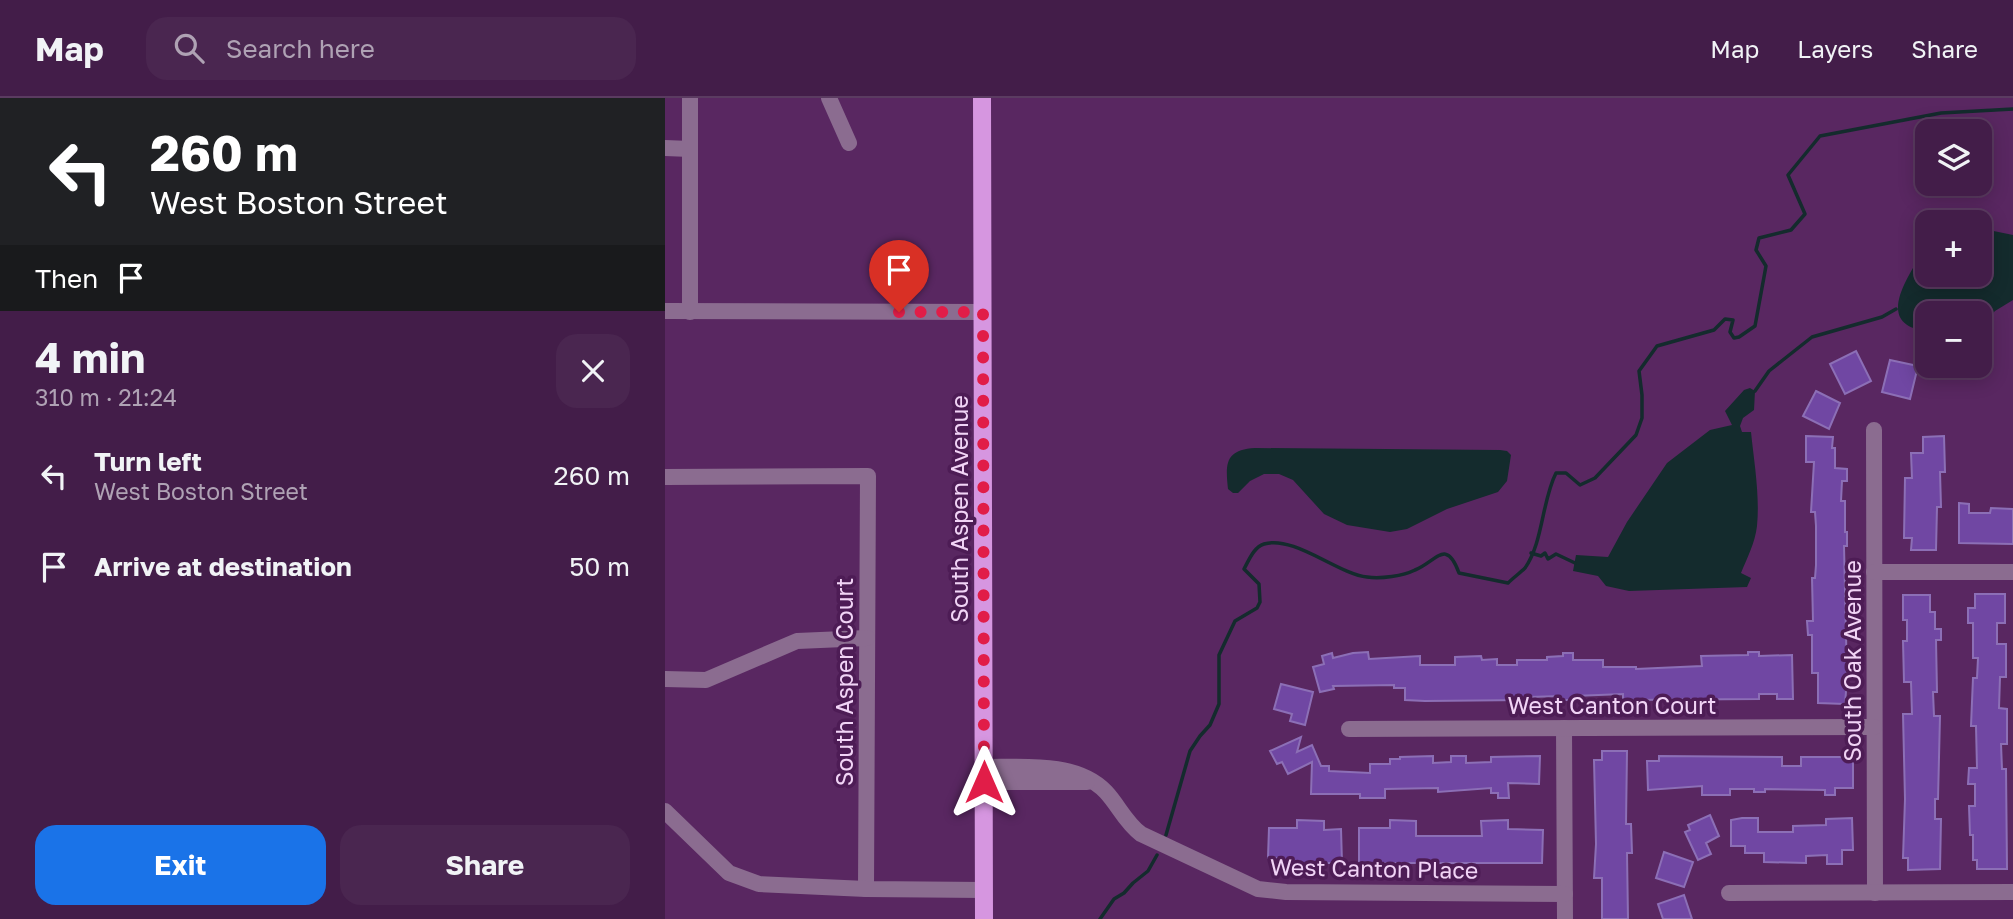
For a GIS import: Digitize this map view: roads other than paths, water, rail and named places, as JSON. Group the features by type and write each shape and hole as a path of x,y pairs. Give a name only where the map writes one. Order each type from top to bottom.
{"main road":[{"name":"South Aspen Avenue","path":"982,98 984,919"}],"street":[{"path":"689,312 690,98"},
{"path":"829,98 849,143"},
{"path":"665,148 690,149"},
{"path":"665,312 983,312"},
{"name":"South Oak Avenue","path":"1874,430 1875,892"},
{"name":"South Aspen Court","path":"665,477 868,476 866,889"},
{"path":"1874,572 2013,572"},
{"path":"665,679 706,680 797,641 867,638"},
{"name":"West Canton Court","path":"1349,729 1874,727"},
{"path":"1564,728 1565,919"},
{"name":"West Canton Place","path":"984,774 1092,782 1107,793 1129,825 1141,834 1258,889 1286,892 1565,894"},
{"path":"665,811 729,873 759,884 866,889 984,890"},
{"path":"1729,892 2013,892"}],"waterway":[{"path":"1166,835 1190,751 1210,725 1219,704 1219,655 1235,621 1257,608 1260,602 1259,584 1244,569 1257,548 1264,544 1289,545 1355,574 1373,578 1410,572 1445,554 1450,556 1459,573 1508,583 1525,568 1531,558 1556,473 1566,473 1580,485 1595,478 1636,435 1642,418 1639,371 1657,346 1714,330 1725,319 1733,320 1730,332 1734,338 1755,326 1766,266 1756,250 1759,238 1791,230 1805,214 1788,175 1820,136 1941,113 2013,109"},
{"path":"1755,391 1769,371 1812,337 1882,317 1896,309"},
{"path":"1531,553 1541,556 1545,553 1548,559 1556,554 1575,563"},
{"path":"1100,919 1114,899 1148,871 1157,855"}]}
